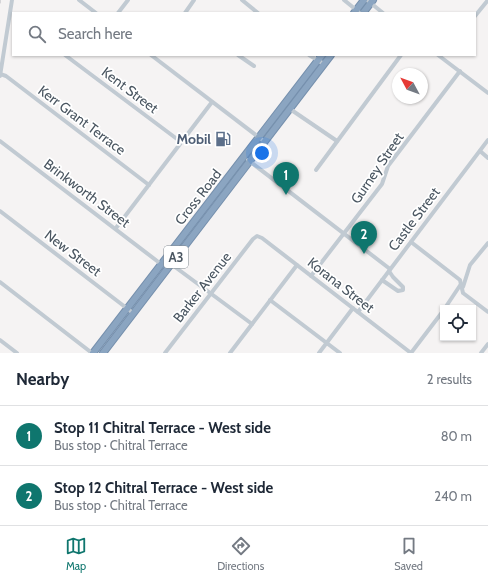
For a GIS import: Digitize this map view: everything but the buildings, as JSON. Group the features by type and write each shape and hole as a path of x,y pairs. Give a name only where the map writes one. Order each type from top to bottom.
{"highway":[{"path":"358,12 369,1"},
{"name":"Cross Road","path":"103,353 330,56"},
{"name":"Cross Road","path":"93,353 259,138 318,57"},
{"path":"188,241 185,233 194,233"}],"street":[{"path":"0,75 11,16 12,0"},
{"path":"79,0 95,12"},
{"path":"119,12 128,0"},
{"path":"186,12 194,0"},
{"path":"242,0 253,11"},
{"path":"344,0 358,12"},
{"path":"369,1 383,12"},
{"path":"476,15 487,4"},
{"name":"Kent Street","path":"66,56 181,142"},
{"path":"153,56 265,142"},
{"path":"239,56 254,66"},
{"path":"316,170 401,56"},
{"path":"442,56 488,93"},
{"path":"318,57 324,64"},
{"name":"Gurney Street","path":"311,276 382,184 388,166 460,71"},
{"name":"Kerr Grant Terrace","path":"0,75 6,76 149,185"},
{"path":"116,228 212,102"},
{"path":"290,109 337,141"},
{"name":"Castle Street","path":"358,312 488,140"},
{"name":"Brinkworth Street","path":"0,141 116,228 161,264"},
{"path":"480,151 488,158"},
{"path":"244,157 390,270 393,277 403,287 403,290 398,291 382,280"},
{"name":"New Street","path":"0,212 133,313"},
{"name":"Korana Street","path":"257,236 411,353"},
{"name":"Barker Avenue","path":"165,353 253,239 257,236"},
{"path":"411,242 460,280 462,290 465,294 488,312"},
{"path":"462,290 470,266 488,243"},
{"path":"171,264 252,324"},
{"path":"230,353 296,265"},
{"path":"0,282 93,353"},
{"path":"447,305 461,284"},
{"path":"270,300 340,353"},
{"path":"326,353 320,351 353,308"},
{"path":"411,353 440,315"},
{"path":"0,340 17,353"},
{"path":"481,353 488,344"}],"place":[{"name":"Mobil","path":"223,139"},
{"name":"Stop 11 Chitral Terrace - West side","path":"286,195"},
{"name":"Stop 12 Chitral Terrace - West side","path":"364,254"}]}
